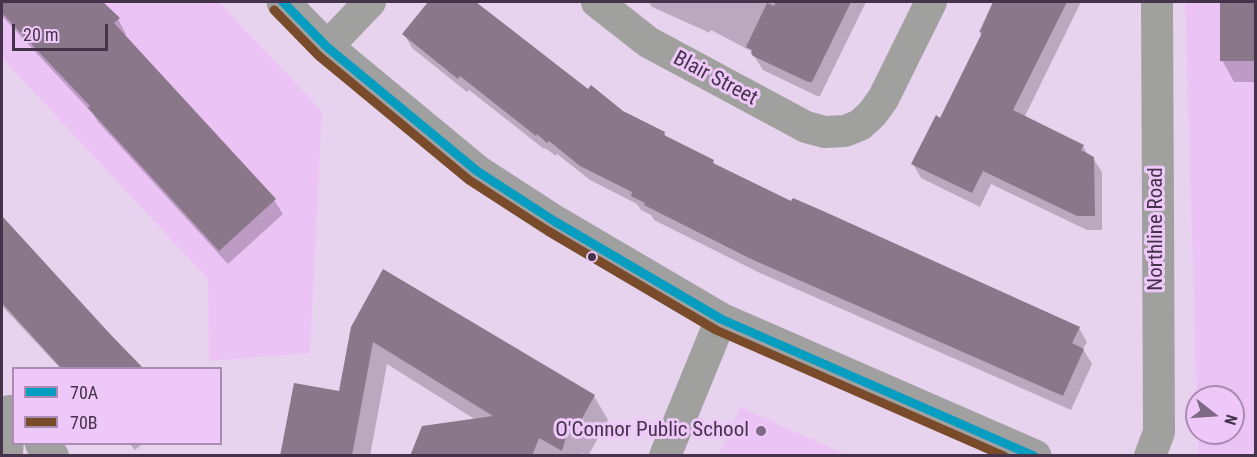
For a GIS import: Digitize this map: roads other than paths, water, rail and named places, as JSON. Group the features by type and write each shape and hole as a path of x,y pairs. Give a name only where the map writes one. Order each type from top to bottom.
{"main road":[{"path":"283,2 327,47 477,171 554,221 721,319 1035,456"}],"street":[{"path":"327,47 370,2"},
{"name":"Blair Street","path":"597,2 648,42 806,128 825,132 844,132 860,125 883,99 931,2"},
{"name":"Northline Road","path":"1150,456 1159,432 1157,2"},
{"path":"665,456 721,319"},
{"path":"7,456 8,409"},
{"path":"42,445 53,456"}],"place":[{"name":"O'Connor Public School","path":"761,431"}]}
